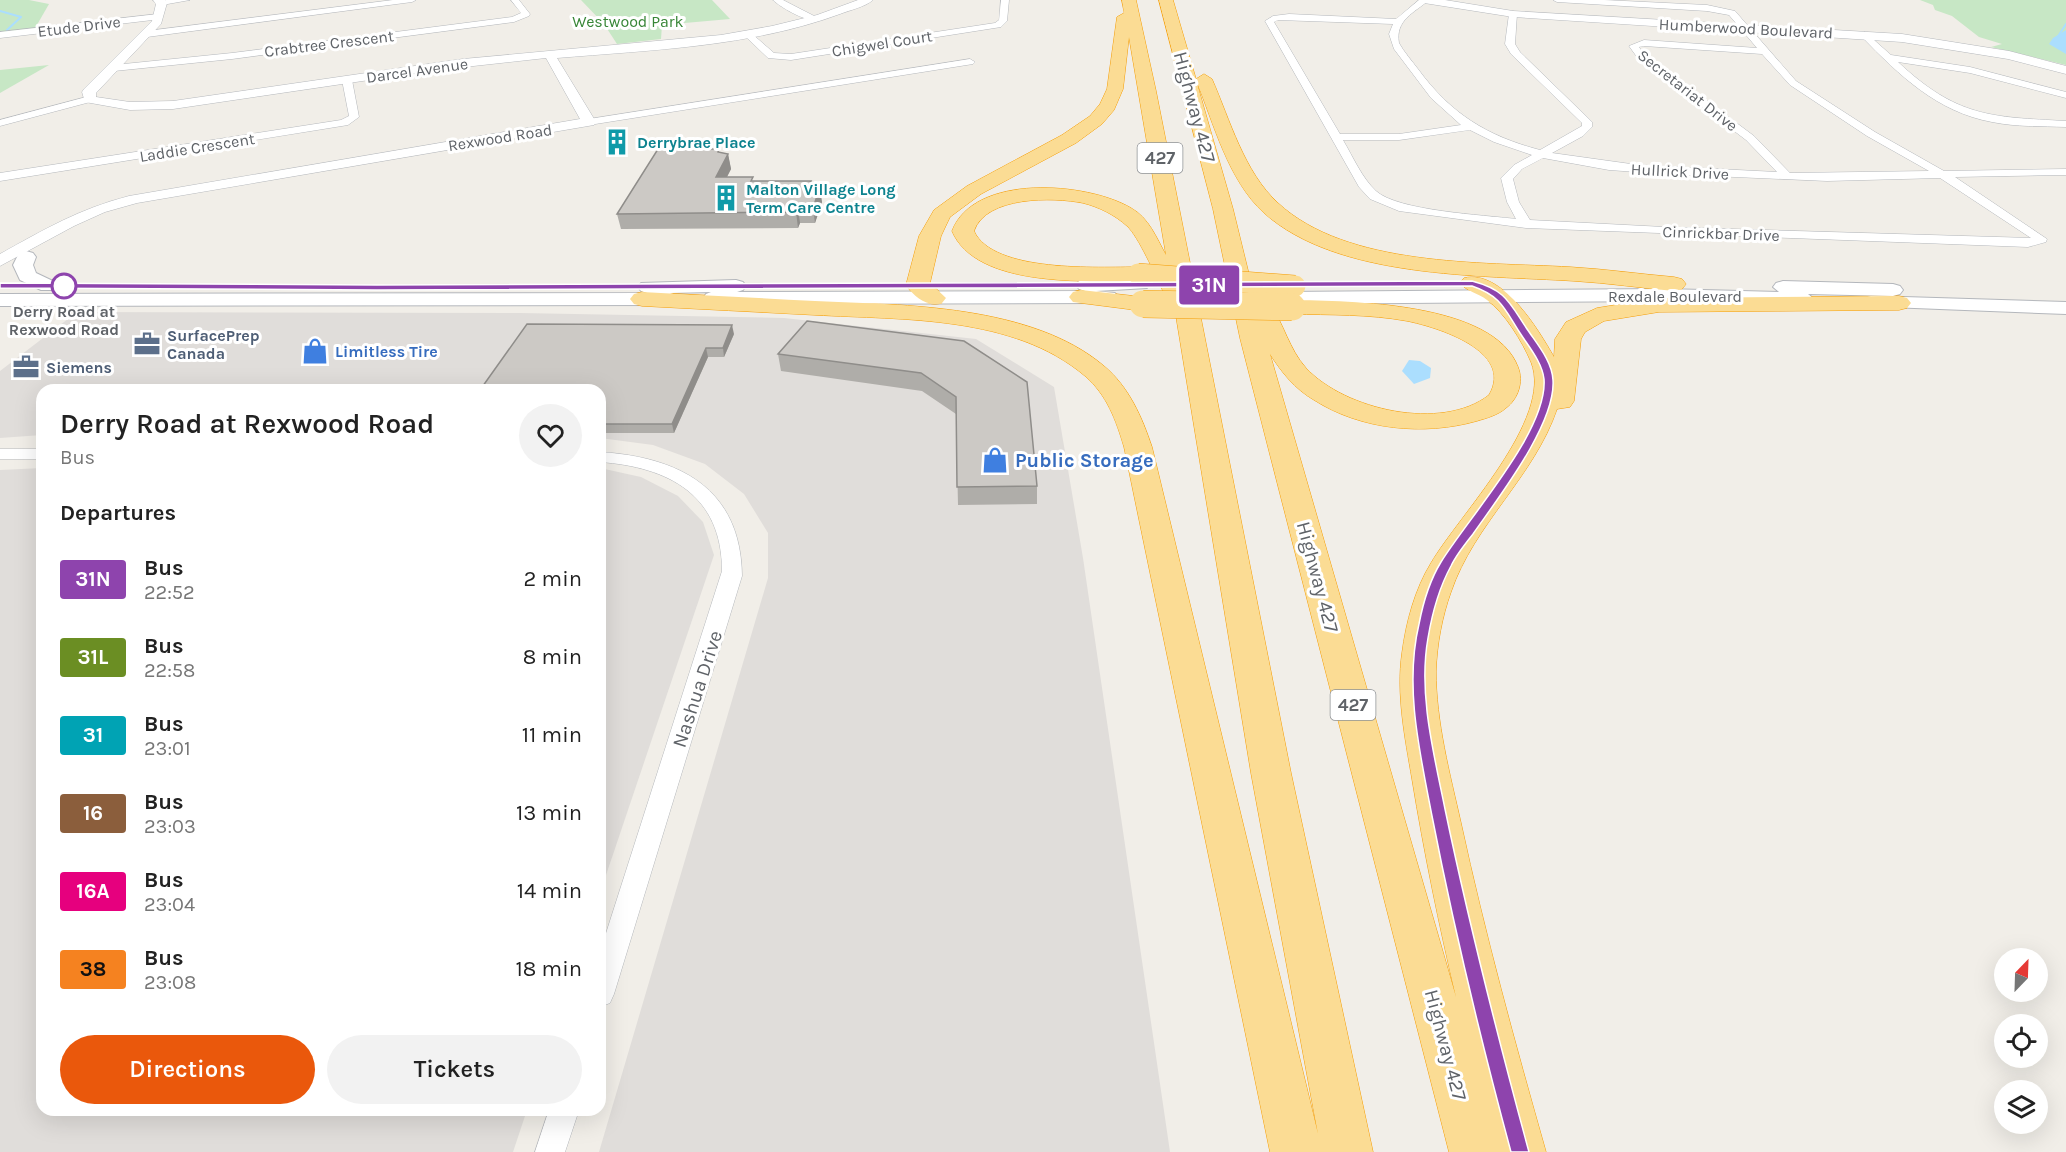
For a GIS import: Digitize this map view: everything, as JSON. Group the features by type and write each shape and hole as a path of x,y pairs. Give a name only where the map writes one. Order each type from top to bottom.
{"highway":[{"path":"926,292 930,236 941,214 974,190 1069,139 1096,120 1108,106 1115,89 1128,0"},
{"name":"Highway 427","path":"1128,0 1189,316 1269,762 1347,1152"},
{"path":"1167,5 1180,25 1250,183 1272,209 1313,235 1343,247 1402,260 1674,284"},
{"name":"Highway 427","path":"1167,5 1223,209 1233,258 1475,1152"},
{"path":"1189,316 1139,225 1131,216 1113,206 1094,199 1066,195 1016,197 997,201 980,209 968,219 964,227 964,237 969,244 981,254 1006,265 1141,290 1290,297 1399,312 1458,328 1499,354 1506,366 1507,388 1500,400 1489,408 1451,419 1421,420 1367,413 1324,396 1288,364 1274,338 1245,271 1233,258"},
{"path":"1472,283 1490,289 1501,297 1543,361 1548,378 1547,398 1538,427"},
{"path":"1081,297 1141,290"},
{"path":"642,299 886,312 976,321 1052,344 1084,362 1107,382 1126,410 1138,447 1296,1152"},
{"path":"1520,1152 1484,1019 1441,827 1425,741 1419,693 1421,640 1429,604 1446,564 1488,505 1538,427 1558,409 1564,385 1566,345 1570,333 1581,323 1597,315 1659,305 1899,303"}],"main road":[{"path":"8,258 22,265 27,276 48,286"},
{"name":"Rexdale Boulevard","path":"1290,297 1472,283 1674,284 2066,294"},
{"path":"0,285 926,292 1081,297"},
{"path":"7,301 642,299 926,292 1141,290"},
{"name":"Rexdale Boulevard","path":"1290,297 1665,295 2066,308"}],"street":[{"path":"0,123 90,99 89,92 92,87 147,34 158,17 160,1 186,0"},
{"name":"Crabtree Crescent","path":"147,34 412,0"},
{"name":"Crabtree Crescent","path":"114,68 232,56 514,19 526,14 515,0"},
{"path":"777,0 816,20"},
{"name":"Darcel Avenue","path":"90,99 130,106 154,105 549,54 747,34 816,20 868,0"},
{"name":"Chigwel Court","path":"747,34 771,56 791,57 993,26 1003,21 1005,0"},
{"path":"1399,22 1411,8 1424,0"},
{"name":"Humberwood Boulevard","path":"1424,0 1513,14 1865,35 1954,45 2009,55 2066,70"},
{"name":"Cinrickbar Drive","path":"1399,22 1309,17 1276,18 1269,21 1365,187 1384,202 1421,212 1526,224 1664,231 2028,243 2040,241 2040,237 1987,206 1942,174 1862,128 1793,83 1732,13 1717,9 1557,0"},
{"path":"1513,14 1509,44 1515,54 1587,122 1587,127 1580,134 1541,153 1518,167 1507,178 1508,190 1518,214 1526,224"},
{"name":"Etude Drive","path":"0,35 158,17"},
{"name":"Hullrick Drive","path":"1399,22 1394,41 1439,99 1472,127 1512,145 1541,153 1633,168 1786,176 2066,172"},
{"path":"1865,35 1931,94 1970,114 1999,120 2066,124"},
{"name":"Secretariat Drive","path":"1764,51 1644,43 1634,46 1640,54 1750,138 1786,176"},
{"path":"549,54 589,122"},
{"path":"1889,58 1970,70 2066,95"},
{"name":"Rexwood Road","path":"0,275 8,258 68,223 99,209 144,197 589,122 970,62"},
{"name":"Laddie Crescent","path":"0,177 344,123 354,117 347,80"},
{"path":"1337,137 1399,137 1472,127"},
{"path":"0,454 36,454"},
{"name":"Nashua Drive","path":"606,458 673,471 708,496 729,536 732,576 606,975"},
{"path":"550,1152 562,1116"}],"shaded area":[{"path":"77,312 520,313 784,318 976,339 1054,387 1083,558 1170,1152 599,1152 768,578 768,533 744,494 705,464 653,445 606,439 606,384 36,384 36,435 0,438 0,371"},
{"path":"36,468 36,1116 525,1116 513,1152 0,1152 0,470"},
{"path":"606,469 641,477 678,496 703,522 714,555 606,875"}],"green space":[{"path":"0,0 29,0 49,4 34,30 0,33"},
{"name":"Westwood Park","path":"581,0 712,0 730,19 662,25 661,39 617,44 604,24"},
{"path":"1920,0 2066,0 2066,65 1991,47 2002,44 1979,37 1952,16 1935,10 1933,5"},
{"path":"49,65 0,93 0,70"}],"water":[{"path":"1409,360 1420,361 1431,368 1430,378 1414,384 1402,371"}],"building":[{"path":"658,149 719,149 718,152 728,154 716,177 753,177 751,181 811,181 809,184 813,184 812,187 820,187 813,208 798,208 796,212 617,214"},
{"name":"Public Storage","path":"807,321 964,341 1027,382 1037,486 957,487 956,397 921,373 778,354"},
{"path":"527,324 732,325 723,348 706,348 672,424 606,424 606,384 484,384"}],"waterway":[{"path":"0,11 21,17 7,30"},
{"path":"2055,41 2066,24"},
{"path":"2066,35 2057,44 2066,49"}],"bus line":[{"name":"31N","path":"0,285 377,287 1140,284 1295,286 1472,283 1490,289 1501,297 1543,361 1548,378 1547,398 1538,427 1488,505 1467,531 1446,564 1429,604 1421,640 1419,693 1425,741 1441,827 1484,1019 1520,1152"}],"place":[{"name":"Derrybrae Place","path":"617,142"},
{"name":"Malton Village Long Term Care Centre","path":"726,198"},
{"name":"Derry Road at Rexwood Road","path":"64,286"},
{"name":"SurfacePrep Canada","path":"147,344"},
{"name":"Limitless Tire","path":"315,351"},
{"name":"Siemens","path":"26,367"},
{"name":"Public Storage","path":"995,460"}]}
